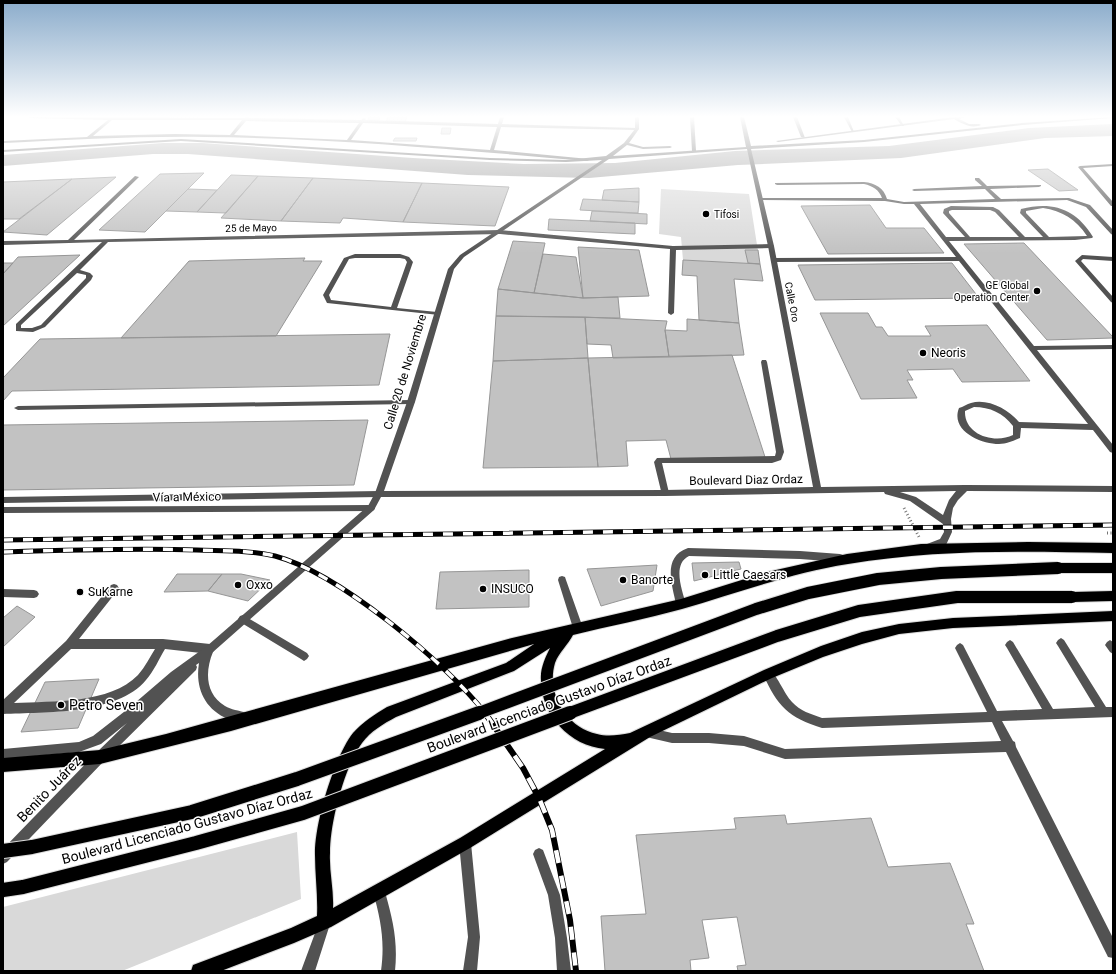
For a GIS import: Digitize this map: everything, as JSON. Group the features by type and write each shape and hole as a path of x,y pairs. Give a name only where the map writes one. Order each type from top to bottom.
{"main road":[{"path":"3,766 100,757 252,718 445,662 682,604 768,577 847,559 921,546 1113,548"},
{"name":"Boulevard Licenciado Gustavo Díaz Ordaz","path":"3,851 32,847 192,812 298,779 555,686 756,609 808,593 878,579 941,573 1058,568 1113,568"},
{"name":"Boulevard Licenciado Gustavo Díaz Ordaz","path":"3,890 23,887 196,843 303,812 777,636 860,611 956,597 1113,596"},
{"path":"572,630 557,646 549,660 546,675 547,692 553,708 563,722 577,734 594,741 612,743 629,740 768,674 862,638 899,630 954,623 1113,616"},
{"path":"325,921 326,896 322,854 324,834 340,773 346,758 358,738 374,722 392,712 510,667 572,630"},
{"path":"199,971 294,935 325,921 464,843 645,732"}],"street":[{"name":"Calle 20 de Noviembre","path":"100,757 208,650 371,508 379,494 411,402 451,269 456,262 602,162"},
{"name":"Calle Oro","path":"753,162 774,260 818,491"},
{"path":"1113,165 1080,167 1113,205"},
{"path":"69,242 137,176"},
{"path":"977,179 1000,200"},
{"path":"777,184 864,183 877,187 885,200"},
{"path":"914,190 1039,186"},
{"path":"762,200 885,200 916,203 1061,198 1072,200 1090,208 1113,233"},
{"path":"916,203 1112,448"},
{"path":"969,239 946,213 946,210 956,208 991,208 997,211 1023,238"},
{"path":"945,239 1080,238 1090,236 1072,215 1065,211 1043,208 1023,210 1022,213 1047,238"},
{"name":"25 de Mayo","path":"3,243 500,232 673,248 771,246"},
{"path":"75,271 88,274 90,276 89,279 43,326 33,330 18,330 18,325 106,241"},
{"path":"670,313 673,248"},
{"path":"394,308 410,262 407,258 400,256 356,256 347,258 326,295 329,302 394,308 437,314"},
{"path":"1113,259 1082,257 1078,261 1113,301"},
{"path":"774,260 960,259"},
{"path":"1031,348 1113,347"},
{"path":"665,494 658,462 660,460 778,458 780,452 764,362"},
{"path":"18,408 411,402"},
{"path":"1017,425 1017,436 1006,442 998,442 979,437 971,432 961,420 960,415 962,410 966,407 981,405 990,406 1007,414 1017,425 1094,427"},
{"path":"921,546 943,542 948,532 945,521 954,496 965,488"},
{"name":"Boulevard Diaz Ordaz","path":"3,500 379,494 665,494 965,488 1113,489"},
{"path":"874,489 913,499 945,521"},
{"name":"Vía a México","path":"3,510 371,508"},
{"path":"682,604 675,565 677,558 681,554 688,552 800,555 847,559"},
{"path":"562,580 572,630"},
{"path":"3,708 69,644 114,588"},
{"path":"3,593 34,594"},
{"path":"243,619 304,656"},
{"path":"1061,643 1108,713"},
{"path":"69,644 163,644 208,650 202,670 204,689 210,700 214,705 230,716 252,718"},
{"path":"3,708 100,702 120,694 141,679 163,644"},
{"path":"1010,645 1051,715"},
{"path":"960,648 997,718 1113,952"},
{"name":"Calle 20 de Noviembre","path":"3,754 79,747 97,740 133,712 175,675 208,650"},
{"path":"768,674 780,696 793,712 822,723 1108,713"},
{"path":"645,732 672,738 709,738 744,742 785,754 1011,746"},
{"name":"Benito Juárez","path":"3,858 100,757"},
{"path":"464,843 474,937 470,971"},
{"path":"539,854 554,895 561,938 564,971"},
{"path":"379,892 390,930 391,952 388,971"},
{"path":"308,971 325,921"}],"path":[{"path":"903,507 921,546"},
{"path":"1107,533 1113,533"}],"shaded area":[{"path":"3,162 47,162 3,166"},
{"path":"301,162 495,162 524,164 797,162 738,165 589,178 468,175"},
{"name":"Tifosi","path":"661,189 749,194 760,264 683,260 681,237 659,234"},
{"path":"297,832 301,899 122,971 3,971 3,907"}],"building":[{"path":"1048,169 1078,190 1059,191 1028,170"},
{"path":"204,173 145,232 99,230 160,174"},
{"path":"231,175 258,176 226,213 197,212"},
{"path":"258,176 313,178 281,221 221,218"},
{"path":"116,177 47,235 3,232 72,179"},
{"path":"313,178 422,183 403,222 343,218 340,223 281,221"},
{"path":"72,179 19,219 3,219 3,182"},
{"path":"422,183 509,187 495,226 403,222"},
{"path":"639,188 639,202 602,200 604,190"},
{"path":"188,189 217,190 197,212 166,211"},
{"path":"583,199 639,202 638,213 580,210"},
{"path":"870,205 886,228 924,228 944,253 828,254 801,206"},
{"path":"592,211 647,214 647,224 590,221"},
{"path":"549,219 635,223 635,234 548,230"},
{"path":"513,241 545,243 534,293 498,289"},
{"name":"GE Global Operation Center","path":"1024,243 1113,338 1047,340 964,244"},
{"path":"578,247 639,250 649,296 583,298"},
{"path":"745,250 758,250 760,264 748,263"},
{"path":"543,254 576,257 583,298 534,293"},
{"path":"80,255 3,326 3,274 18,257"},
{"path":"305,258 303,261 322,261 276,336 121,338 189,261"},
{"path":"683,260 760,264 763,281 734,279 739,323 699,320 697,276 682,275"},
{"path":"3,263 13,263 3,274"},
{"path":"952,263 979,298 815,300 798,265"},
{"path":"498,289 583,298 618,297 620,318 496,316"},
{"name":"Neoris","path":"820,313 868,313 876,327 882,327 888,336 931,336 925,326 987,325 1030,381 962,382 953,369 907,370 913,380 907,380 917,398 861,399"},
{"path":"496,316 585,317 588,358 493,361"},
{"path":"585,317 667,321 665,330 669,357 613,358 611,345 587,344"},
{"path":"687,319 739,323 744,355 669,357 665,330 687,331"},
{"path":"390,334 379,385 12,391 3,401 3,378 40,339"},
{"path":"732,355 765,457 671,459 666,440 626,441 628,466 598,467 588,358"},
{"path":"588,358 598,467 483,468 493,361"},
{"path":"368,420 354,485 3,490 3,425"},
{"name":"Little Caesars","path":"739,562 741,569 694,581 692,563"},
{"name":"Banorte","path":"657,565 653,591 601,606 587,569"},
{"name":"INSUCO","path":"529,570 529,607 436,609 440,572"},
{"path":"177,574 222,574 208,591 164,592"},
{"name":"Oxxo","path":"222,574 241,574 270,580 248,601 208,591"},
{"path":"17,606 35,617 3,647 3,618"},
{"name":"Petro Seven","path":"99,679 78,728 21,732 45,682"},
{"path":"785,815 787,824 871,818 888,867 950,863 974,924 966,924 984,971 738,971 737,966 746,965 737,917 702,920 709,958 690,960 691,971 605,971 601,916 646,914 636,835 736,829 734,818"}],"railway":[{"path":"3,540 1113,525"},
{"path":"3,552 173,549 246,552 275,556 301,566 329,581 359,600 389,622 445,670 486,714"},
{"path":"485,713 523,768 539,798 552,830 570,920 576,971"}],"place":[{"name":"Tifosi","path":"706,214"},
{"name":"GE Global Operation Center","path":"1037,291"},
{"name":"Neoris","path":"923,353"},
{"name":"Little Caesars","path":"705,575"},
{"name":"Banorte","path":"623,580"},
{"name":"Oxxo","path":"238,585"},
{"name":"INSUCO","path":"483,589"},
{"name":"SuKarne","path":"80,592"},
{"name":"Petro Seven","path":"61,705"}]}
